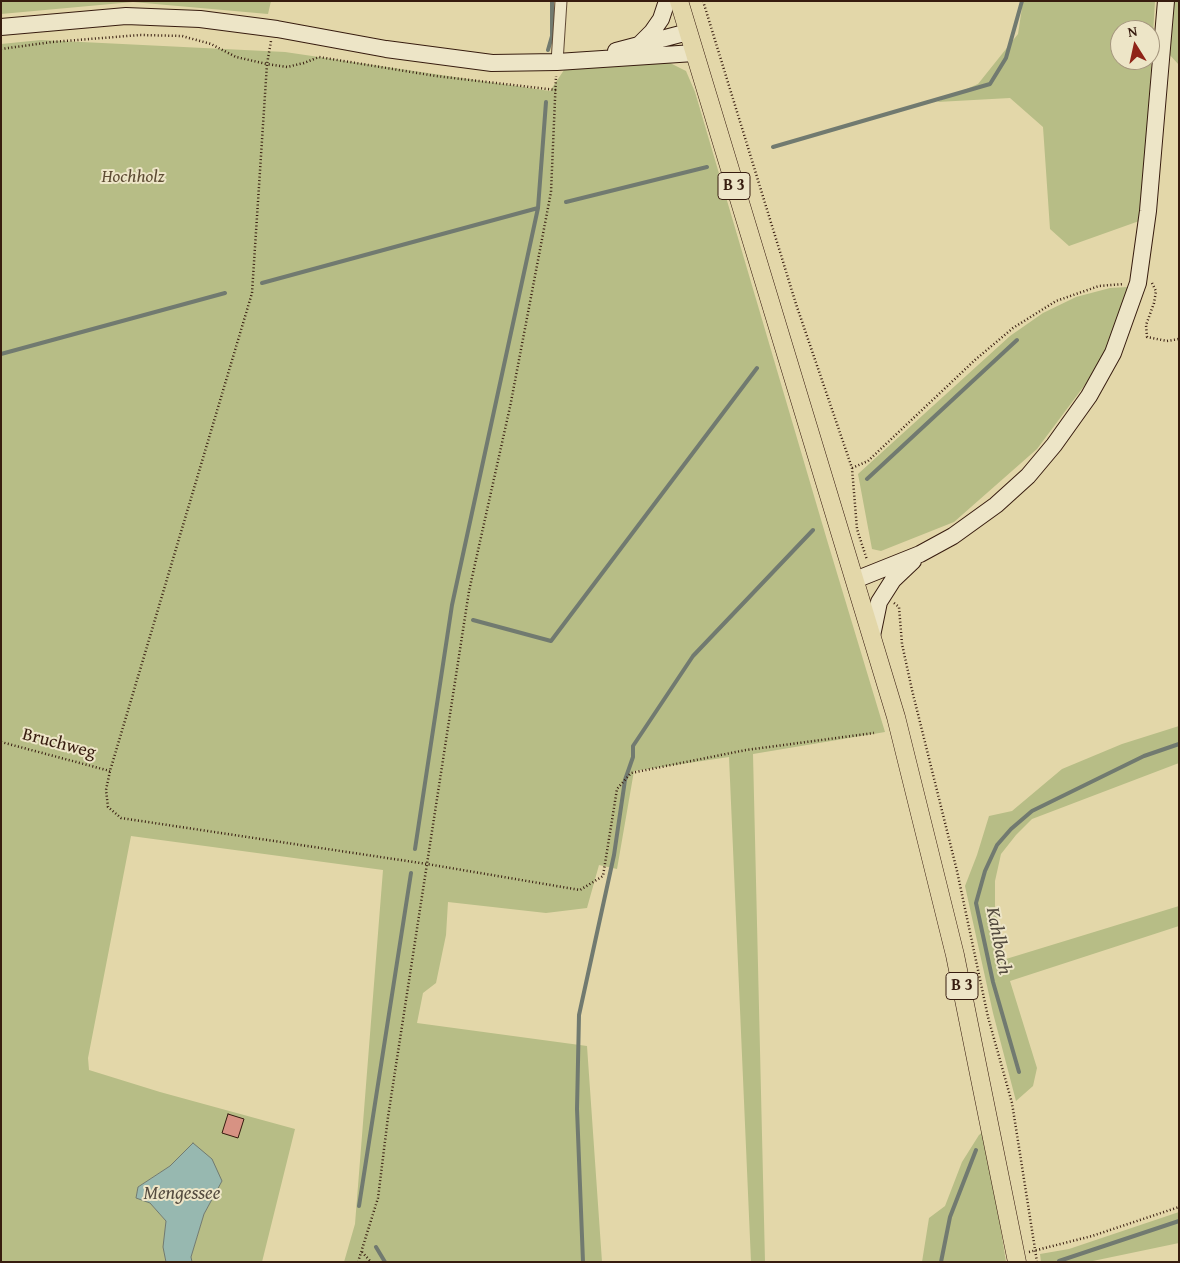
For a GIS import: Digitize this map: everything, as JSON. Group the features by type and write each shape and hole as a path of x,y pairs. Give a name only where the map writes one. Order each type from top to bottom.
{"main road":[{"path":"639,45 652,32 661,19 667,1"},
{"name":"B 3","path":"680,1 694,53 896,717 955,955 1017,1262"},
{"path":"855,580 920,554 953,536 996,505 1028,476 1054,445 1089,396 1113,353 1138,283 1148,212 1166,1"},
{"path":"1,27 126,16 200,19 273,28 386,49 492,63 557,62 694,53"},
{"path":"585,60 688,32"},
{"path":"872,636 880,602 893,580 920,554"}],"street":[{"path":"557,62 561,1"}],"path":[{"path":"273,28 268,64 252,293 110,771 106,790 108,807 122,818 427,864 580,890 603,876 617,789 631,773 746,750 874,733"},
{"path":"1,50 52,42 140,35 182,36 211,44 236,57 287,67 319,57 436,76 556,90"},
{"path":"358,1262 378,1198 388,1117 469,590 510,407 551,192 557,62"},
{"path":"852,468 868,461 976,359 1013,328 1056,301 1099,286 1151,282 1156,291 1146,325 1147,337 1167,341 1179,339"},
{"name":"Bruchweg","path":"1,742 110,771"},
{"path":"1037,1262 1036,1250 1092,1236 1179,1207"},
{"path":"361,1251 371,1262"}],"green space":[{"path":"1,1 271,1 268,14 133,2 1,14"},
{"path":"1023,1 1155,1 1154,20 1110,20 1110,70 1151,70 1142,220 1069,246 1050,229 1043,127 1010,98 937,102 978,84 1018,34"},
{"path":"1173,1 1179,1 1179,65 1168,53"},
{"name":"Hochholz","path":"41,40 285,52 550,91 564,70 670,63 686,71 695,92 885,732 753,754 765,1262 751,1262 729,757 634,771 617,869 599,865 587,908 546,913 448,902 446,935 436,983 423,993 417,1023 587,1046 602,1262 344,1262 355,1224 383,870 131,836 88,1058 89,1070 160,1092 295,1129 262,1262 192,1262 191,1257 204,1214 222,1181 193,1143 170,1166 138,1187 136,1198 150,1203 166,1221 164,1247 166,1262 1,1262 1,44"},
{"path":"1128,287 1113,337 1093,374 1037,449 954,522 881,551 872,549 858,474 1010,336 1043,313 1076,297 1110,288"},
{"path":"1179,726 1179,763 1032,819 1001,854 995,881 995,908 1006,959 1179,906 1179,926 1010,981 1037,1068 1033,1086 1016,1101 993,1013 965,886 989,816 1012,811 1062,769 1122,744"},
{"path":"987,1129 991,1168 1006,1262 922,1262 929,1218 945,1206 962,1162 979,1135"},
{"path":"1179,1212 1179,1243 1088,1262 1041,1262 1040,1254 1069,1249"}],"water":[{"name":"Mengessee","path":"193,1143 212,1159 222,1181 204,1214 191,1257 192,1262 166,1262 163,1247 166,1221 150,1203 136,1198 138,1187 170,1166"}],"building":[{"path":"228,1114 244,1119 238,1138 222,1133"}],"waterway":[{"path":"548,50 552,36 552,1"},
{"path":"773,147 990,84 1006,58 1022,1"},
{"path":"415,849 452,605 538,208 546,102"},
{"path":"566,202 707,167"},
{"path":"262,283 538,208"},
{"path":"1,354 225,293"},
{"path":"867,479 1017,340"},
{"path":"473,620 551,641 757,368"},
{"path":"583,1262 577,1109 579,1015 614,855 625,780 633,757 633,746 693,656 813,530"},
{"name":"Kahlbach","path":"1019,1072 993,982 976,903 985,871 997,845 1011,829 1032,811 1144,756 1179,744"},
{"path":"359,1206 411,873"},
{"name":"Kahlbach","path":"941,1262 950,1217 976,1150"},
{"path":"1059,1261 1179,1221"},
{"path":"376,1247 385,1262"}]}
